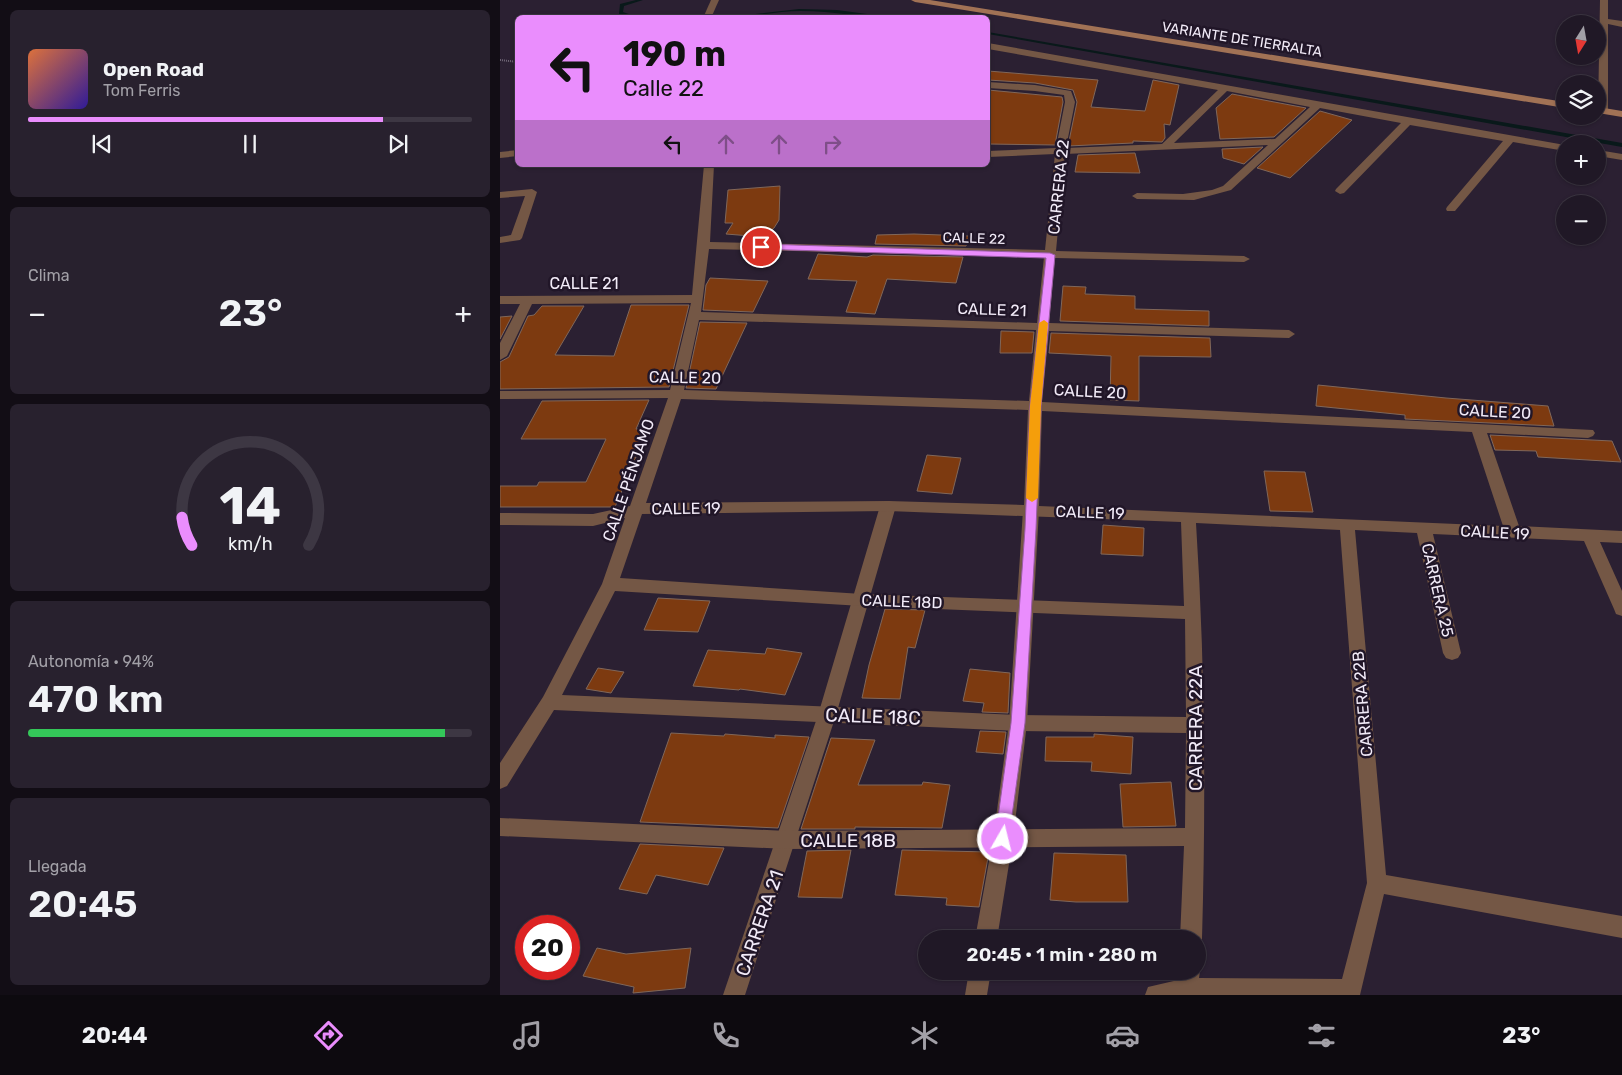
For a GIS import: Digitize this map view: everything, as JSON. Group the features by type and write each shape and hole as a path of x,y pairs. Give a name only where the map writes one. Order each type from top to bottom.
{"main road":[{"name":"VARIANTE DE TIERRALTA","path":"914,0 1556,104"},
{"path":"1606,111 1622,114"}],"street":[{"path":"1603,15 1604,0"},
{"path":"708,15 714,2"},
{"path":"1606,21 1622,24"},
{"path":"990,46 1226,87 1407,122 1556,147"},
{"name":"CARRERA 22","path":"988,930 1003,839 1018,723 1026,606 1035,406 1060,152 1070,102 1068,93 1034,88 990,85"},
{"path":"1164,147 1226,87"},
{"path":"1137,196 1192,198 1211,195 1227,188 1318,105"},
{"path":"1340,191 1407,122"},
{"path":"1451,209 1510,139"},
{"path":"990,154 1276,142"},
{"path":"500,155 515,153"},
{"path":"1606,154 1622,157"},
{"name":"CALLE PÉNJAMO","path":"500,780 549,702 610,584 637,509 676,394 698,299 704,245 708,167"},
{"path":"500,196 532,192 516,238 500,240"},
{"name":"CALLE 22","path":"704,245 1244,260"},
{"name":"CALLE 21","path":"500,300 698,299"},
{"path":"500,356 528,300"},
{"name":"CALLE 21","path":"694,316 1289,334"},
{"name":"CALLE 20","path":"500,395 676,394 1035,406 1588,433"},
{"path":"1478,428 1513,533"},
{"name":"CALLE 19","path":"500,519 592,520 608,518 637,509 888,506 1188,516 1622,537"},
{"name":"CARRERA 21","path":"734,995 787,840 827,714 862,600 888,506"},
{"name":"CARRERA 22A","path":"1188,516 1194,613 1196,726 1195,838 1191,930"},
{"name":"CARRERA 22B","path":"1347,524 1377,884 1349,992"},
{"name":"CARRERA 25","path":"1424,528 1452,653"},
{"path":"1590,536 1622,609"},
{"name":"CALLE 18D","path":"610,584 862,600 1194,613"},
{"name":"CALLE 18C","path":"549,702 1018,723 1196,726"},
{"name":"CALLE 18B","path":"500,827 787,840 1195,838"},
{"path":"1377,884 1622,927"},
{"path":"976,995 978,980"},
{"path":"1156,995 1189,980 1349,992"}],"path":[{"path":"500,60 515,62"}],"building":[{"path":"990,71 1098,80 1091,107 1145,111 1153,80 1179,85 1170,125 1164,124 1165,138 1162,142 1133,141 1133,143 1068,146 1077,102 1073,90 1035,83 990,80"},
{"path":"990,90 1062,97 1063,102 1055,145 990,144"},
{"path":"1232,94 1306,108 1274,137 1220,139 1216,108"},
{"path":"1320,111 1352,120 1290,178 1257,168"},
{"path":"1263,147 1244,164 1223,158 1222,149"},
{"path":"1135,153 1140,173 1075,172 1078,155"},
{"path":"780,186 779,220 774,228 763,237 726,234 733,223 725,223 728,190"},
{"path":"877,235 969,236 966,246 875,244"},
{"path":"818,254 867,257 873,255 963,257 956,283 887,279 875,314 846,312 857,281 808,279"},
{"path":"710,278 768,281 753,312 703,310 706,285"},
{"path":"1063,286 1086,287 1085,294 1135,296 1135,309 1209,311 1209,326 1060,321"},
{"path":"631,305 689,305 669,387 500,389 500,362 509,357 528,316 534,315 542,306 584,306 555,355 614,356"},
{"path":"512,316 500,339 500,317"},
{"path":"700,322 747,323 716,389 686,388"},
{"path":"1001,331 1034,332 1032,353 1000,353"},
{"path":"1051,333 1210,338 1211,357 1139,356 1139,401 1110,400 1111,356 1049,353"},
{"path":"1318,385 1548,406 1554,426 1405,419 1405,415 1316,406"},
{"path":"649,400 636,429 644,429 633,457 636,457 615,507 500,507 500,486 537,486 539,482 586,482 606,439 521,439 542,401"},
{"path":"1490,435 1612,441 1621,462 1538,457 1536,451 1495,450"},
{"path":"927,455 961,458 952,494 917,491"},
{"path":"1264,471 1305,472 1313,512 1270,511"},
{"path":"1103,525 1144,528 1143,556 1101,554"},
{"path":"658,598 710,601 698,632 644,630"},
{"path":"885,609 925,610 915,648 908,647 900,699 862,698 869,665"},
{"path":"767,648 802,653 785,695 740,689 693,686 708,650 765,654"},
{"path":"598,668 624,672 611,693 586,689"},
{"path":"970,669 1010,673 1008,713 982,712 984,703 963,701"},
{"path":"980,731 1006,732 1003,754 976,752"},
{"path":"671,733 724,736 725,734 775,738 775,735 809,737 778,828 640,822"},
{"path":"1094,734 1133,737 1131,774 1091,771 1092,762 1045,761 1046,737 1094,737"},
{"path":"831,738 875,740 858,785 922,785 923,782 950,785 942,828 855,827 855,829 801,829"},
{"path":"1171,782 1176,826 1123,827 1120,784"},
{"path":"640,844 724,848 708,885 656,875 647,894 619,889"},
{"path":"851,850 842,898 798,897 807,851"},
{"path":"902,850 989,852 979,907 946,905 947,898 895,895"},
{"path":"1054,853 1126,855 1128,902 1050,900"},
{"path":"597,948 626,954 691,948 685,988 633,993 634,987 583,976"}],"waterway":[{"path":"628,15 621,13 622,5 641,0"},
{"path":"752,15 799,10 837,11 870,15"},
{"path":"990,33 1622,145"}],"slow traffic":[{"path":"1032,498 1035,406 1044,323"}],"route":[{"path":"761,247 1050,255 1035,406 1026,606 1018,723 1003,839"}]}
